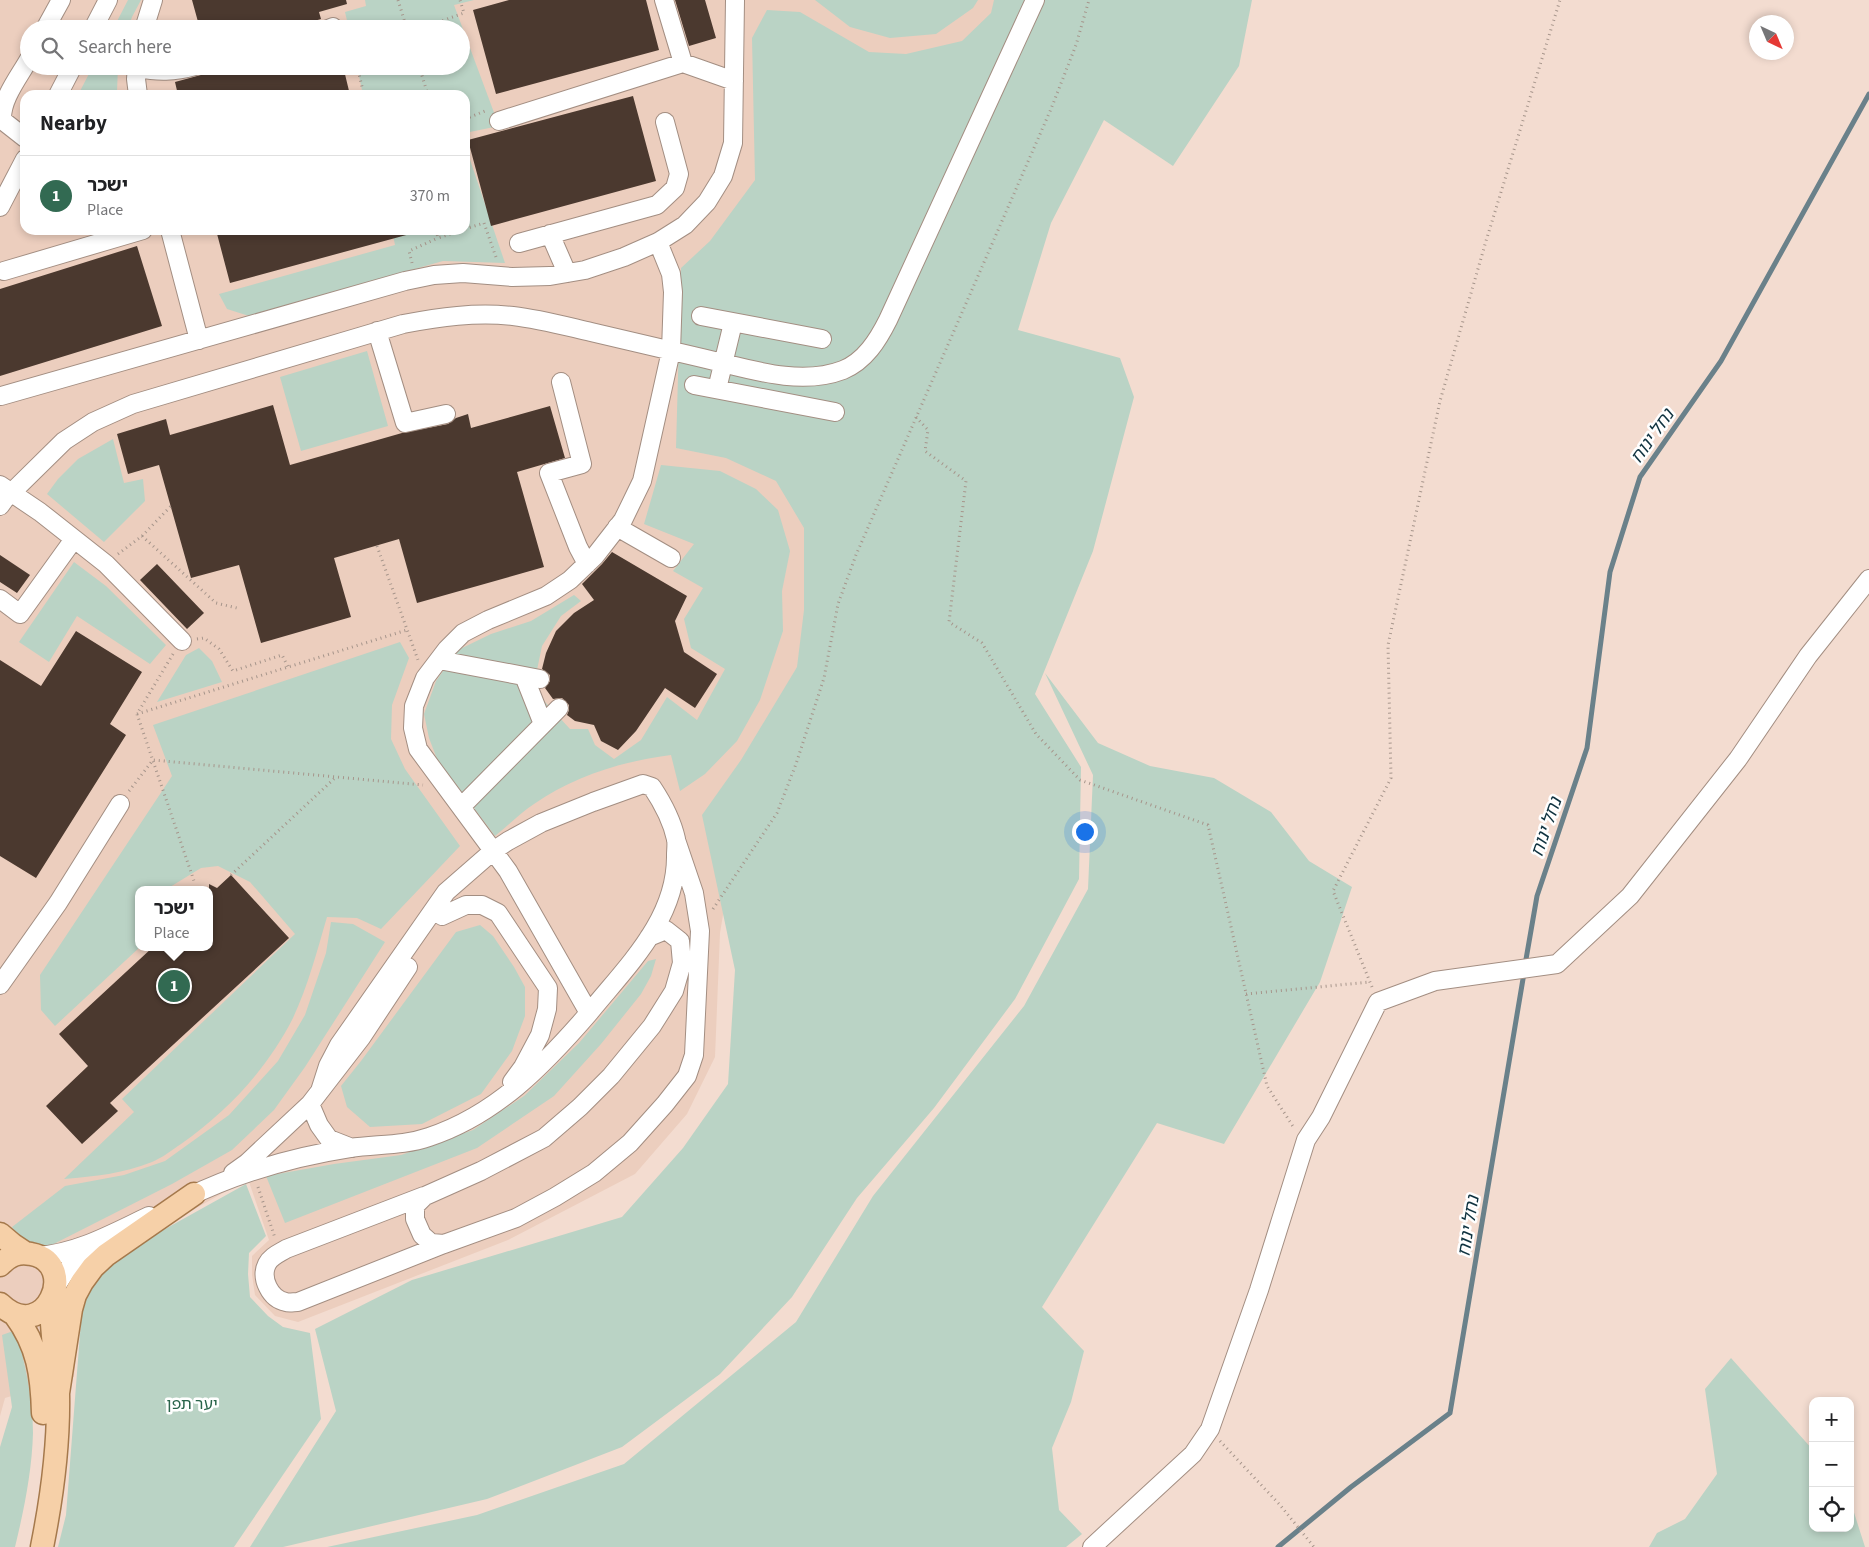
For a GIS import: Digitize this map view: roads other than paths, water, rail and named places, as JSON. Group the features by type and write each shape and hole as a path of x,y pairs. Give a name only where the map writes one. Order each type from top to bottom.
{"main road":[{"path":"42,1547 51,1495 58,1393 71,1309 75,1295 82,1282 106,1255 194,1194"},
{"path":"0,1234 13,1246 49,1264 54,1273 51,1322 58,1393"},
{"path":"0,1265 7,1258 17,1254 31,1254"},
{"path":"8,1310 25,1316 36,1314 44,1309 53,1295"},
{"path":"8,1310 29,1336 35,1349 42,1392 41,1450 27,1547"}],"street":[{"path":"50,20 61,0"},
{"path":"98,20 108,0"},
{"path":"147,20 153,0"},
{"path":"664,0 683,63"},
{"path":"1,396 417,278 463,273 502,276 550,276 585,270 624,258 658,242 690,220 707,202 723,176 733,143 735,0"},
{"path":"0,506 6,488 64,441 93,422 125,408 377,331 438,317 473,314 514,316 780,376 825,374 844,370 862,358 877,342 1035,0"},
{"path":"499,121 683,63 734,81"},
{"path":"20,75 4,103 2,112 2,120 20,134"},
{"path":"61,90 68,75"},
{"path":"136,75 137,90"},
{"path":"519,243 657,206 675,188 680,174 666,122"},
{"path":"0,207 20,169"},
{"path":"550,234 567,273"},
{"path":"4,271 126,235"},
{"path":"171,235 198,340"},
{"path":"589,1013 508,872 418,749 413,728 414,706 425,678 446,649 464,633 488,620 546,596 570,580 587,564 623,520 642,481 671,351 673,292 671,274 658,242"},
{"path":"701,316 822,339"},
{"path":"717,389 733,323"},
{"path":"377,331 405,423 446,414"},
{"path":"561,382 582,464 549,473 578,547 587,564"},
{"path":"694,385 835,412"},
{"path":"6,488 106,564 182,641"},
{"path":"617,527 671,558"},
{"path":"0,599 20,614 74,539"},
{"path":"1092,1547 1193,1454 1210,1429 1259,1290 1306,1140 1321,1117 1378,1002 1435,981 1558,964 1630,896 1738,759 1808,656 1869,579"},
{"path":"439,660 532,678 543,724"},
{"path":"461,807 559,708"},
{"path":"352,1148 329,1138 319,1124 315,1098 339,1045 446,892 493,851 541,823 643,784 652,787 662,803 694,893 700,931 694,1055 687,1076 630,1143 594,1173 555,1197 516,1218 444,1244 298,1302 286,1302 277,1299 269,1291 265,1282 265,1272 268,1264 280,1253 424,1196 481,1171 544,1138 580,1108 611,1076 652,1026 674,992 682,963 680,941 666,930 649,937"},
{"path":"0,985 58,902 120,804"},
{"path":"31,1254 65,1252 97,1241 218,1183 252,1171 288,1161 352,1148 398,1145 428,1138 458,1126 487,1110 510,1093 562,1045 659,923 672,892 676,869 676,840"},
{"path":"218,1183 247,1163 315,1098 361,1038 442,916 493,851"},
{"path":"442,916 466,905 482,905 498,913 548,988 547,1009 540,1035 522,1067 497,1103"},
{"path":"424,1196 416,1206 415,1219 422,1234 431,1243 444,1244"},
{"path":"53,1295 61,1276 70,1264 97,1241"}],"waterway":[{"name":"נחל ינוח","path":"1525,965 1537,896 1587,748 1610,572 1640,477 1721,361 1869,94"},
{"name":"נחל ינוח","path":"1278,1547 1351,1487 1450,1413 1524,973"}],"place":[{"name":"ישכר","path":"174,986"}],"park label":[{"name":"יער תפן","path":"192,1403"}]}
